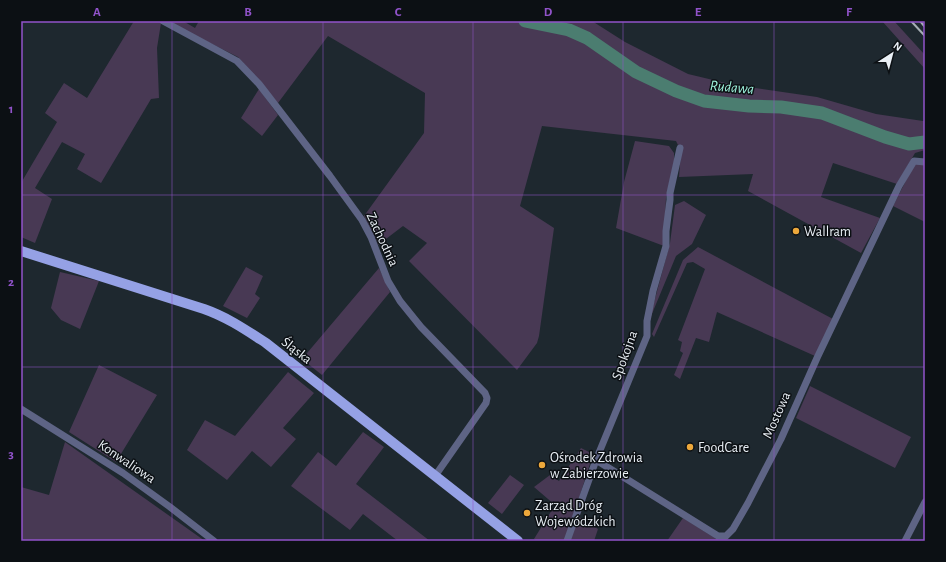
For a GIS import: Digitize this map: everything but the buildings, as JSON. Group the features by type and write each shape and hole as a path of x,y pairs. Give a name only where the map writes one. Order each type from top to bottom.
{"main road":[{"name":"Śląska","path":"21,251 215,313 242,327 266,343 518,541"}],"street":[{"name":"Zachodnia","path":"163,21 237,61 259,84 362,220 371,237 388,281 400,301 421,327 485,393 487,398 486,403 435,476"},
{"name":"Spokojna","path":"568,541 596,460 647,336 647,321 653,291 666,246 670,193 680,148"},
{"name":"Mostowa","path":"596,460 718,536 726,536 733,529 744,510 781,439 817,358 899,186 914,161 925,162"},
{"name":"Konwaliowa","path":"21,409 123,473 214,541"},
{"path":"905,541 925,502"}],"shaded area":[{"path":"134,21 158,21 161,23 157,48 159,98 151,99 101,183 77,169 85,154 62,142 35,188 52,199 35,243 21,237 21,183 57,122 45,113 64,83 87,98"},
{"path":"174,21 183,21 195,28 199,21 592,21 625,42 688,74 734,85 817,97 876,114 925,121 925,150 915,153 897,184 833,163 821,197 880,218 861,253 748,191 753,174 679,177 681,151 676,141 542,126 520,206 554,228 539,336 537,343 517,370 409,261 427,243 403,226 378,245 364,216 424,133 425,93 328,36 278,103 238,57 172,24"},
{"path":"882,21 894,21 925,55 925,69"},
{"path":"259,89 278,115 262,136 241,118"},
{"path":"635,141 669,146 674,153 674,162 666,198 664,246 616,228 624,182"},
{"path":"915,163 925,164 925,222 893,206"},
{"path":"684,201 706,215 692,244 676,256 649,321 670,243 675,205"},
{"path":"698,247 833,319 815,356 717,312 709,342 696,338 680,379 674,375 683,353 680,351 682,342 678,340 705,269 693,262 687,263 654,337 652,334 683,260"},
{"path":"246,267 263,276 255,294 260,298 247,318 223,306"},
{"path":"379,268 390,292 322,375 302,359"},
{"path":"60,272 99,281 80,329 61,320 51,308"},
{"path":"99,365 157,395 116,462 69,432"},
{"path":"288,372 314,393 283,428 296,439 271,467 252,451 227,480 187,450 205,420 235,436"},
{"path":"810,386 911,437 895,468 796,418"},
{"path":"363,432 384,447 356,484 430,541 398,541 363,514 350,530 291,486 318,452 336,466"},
{"path":"65,442 205,541 21,541 21,487 49,495"},
{"path":"581,448 593,454 574,514 598,529 594,541 537,541 534,539 555,505 534,487 550,475 559,481"},
{"path":"510,475 524,485 502,514 488,503"},
{"path":"683,518 718,540 667,541"}],"waterway":[{"name":"Rudawa","path":"525,21 569,30 587,38 636,72 676,91 704,101 749,106 781,107 822,113 885,137 909,144 925,142"}],"railway":[{"path":"911,21 925,36"},
{"path":"920,21 925,27"}],"place":[{"name":"Wallram","path":"796,231"},
{"name":"FoodCare","path":"690,447"},
{"name":"Ośrodek Zdrowia w Zabierzowie","path":"542,465"},
{"name":"Zarząd Dróg Wojewódzkich","path":"527,513"}]}
